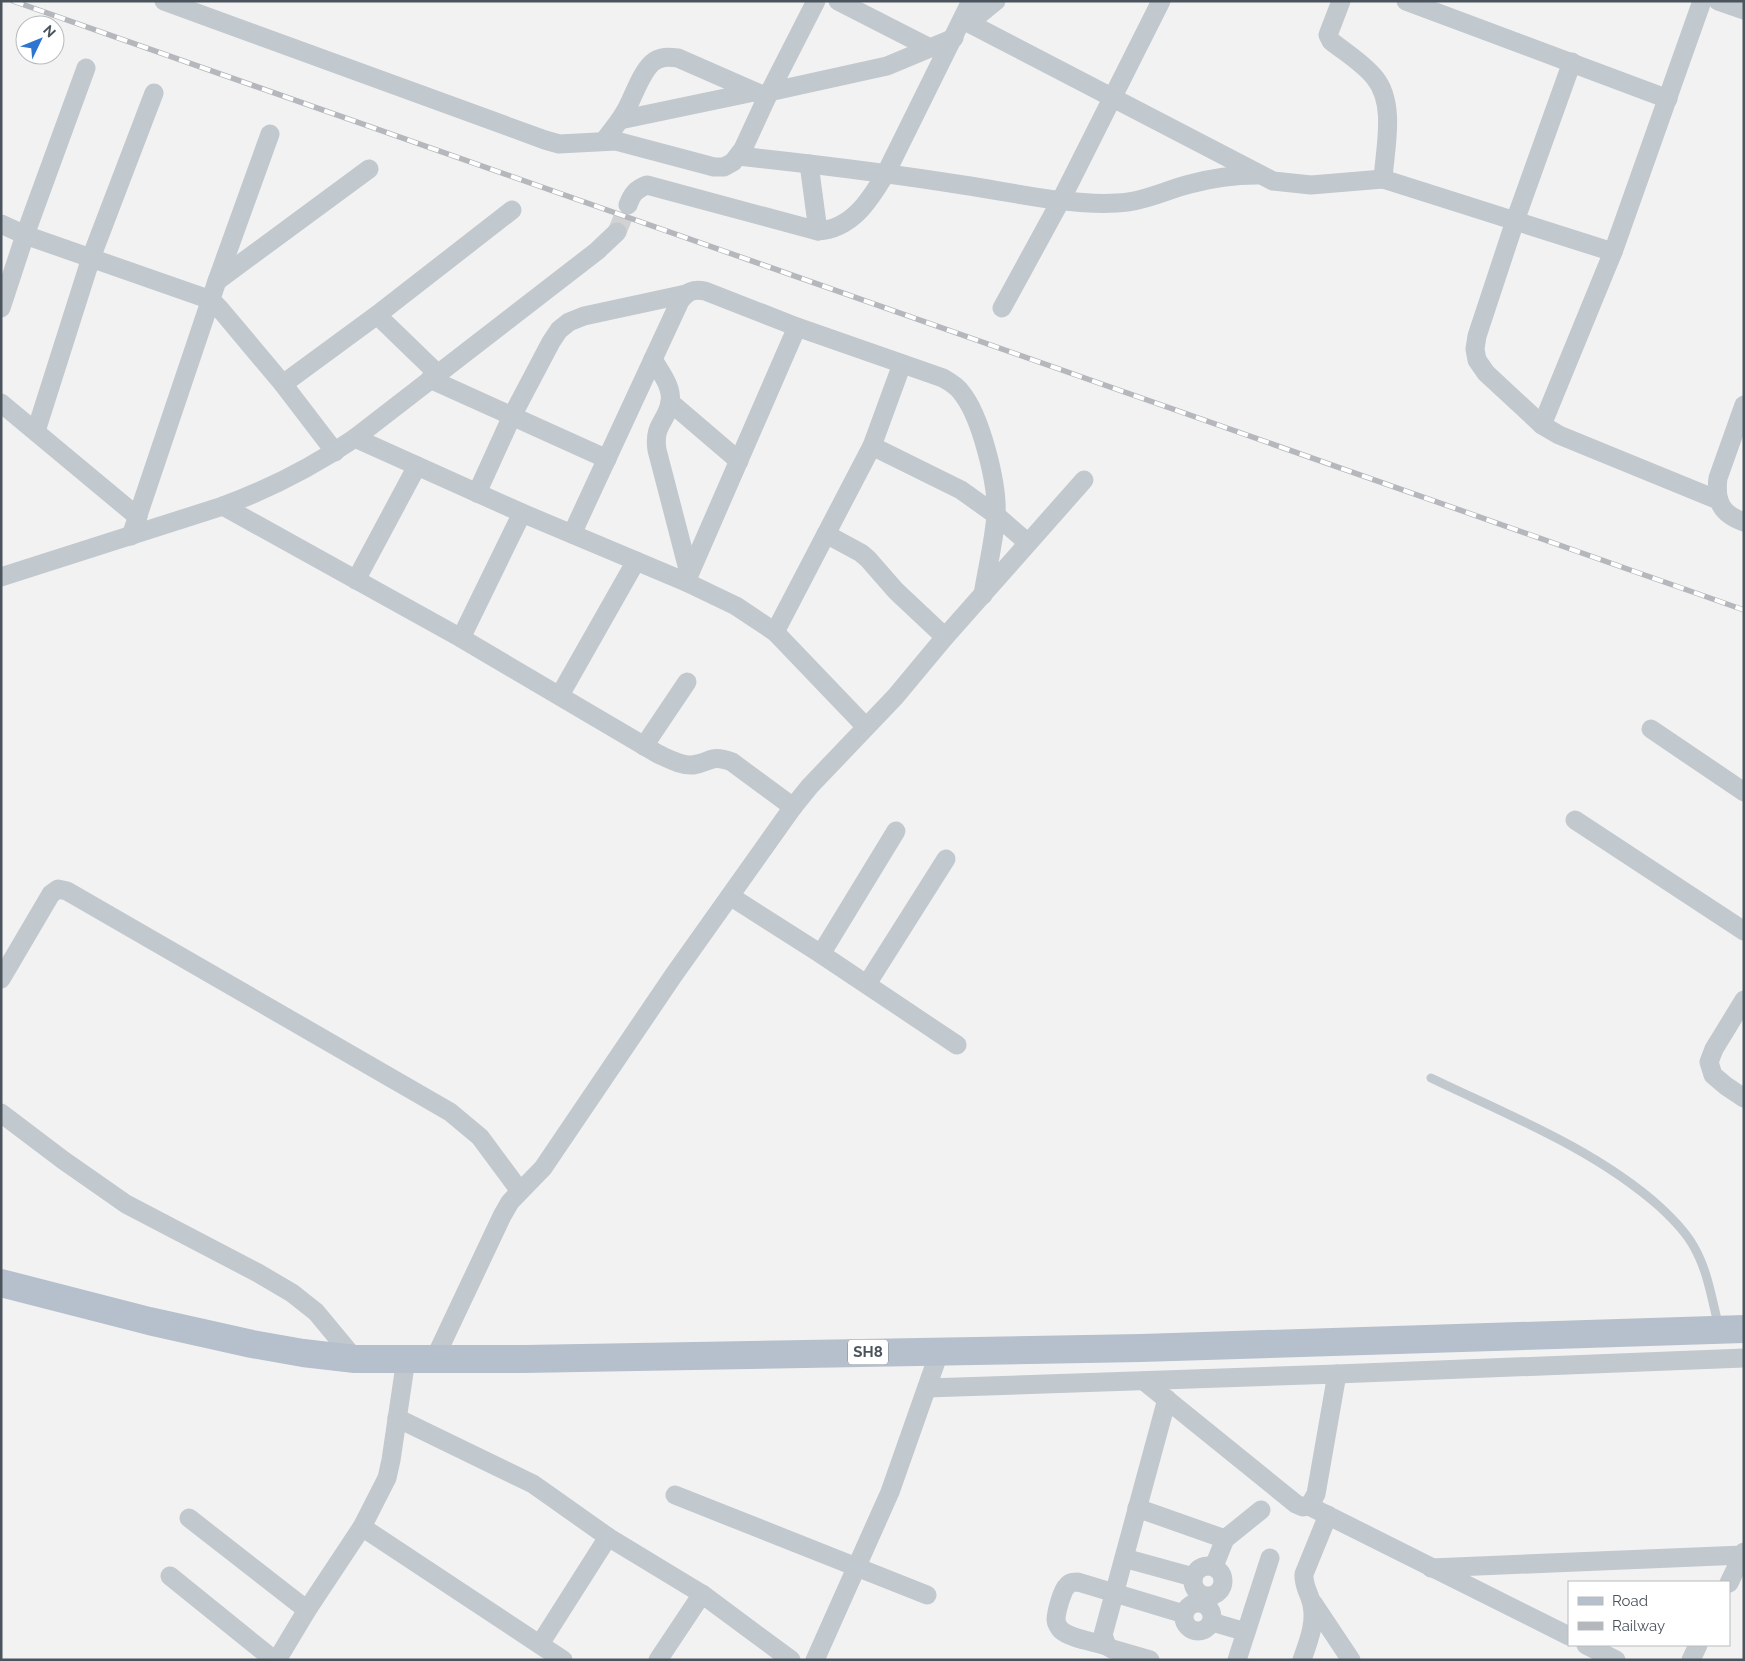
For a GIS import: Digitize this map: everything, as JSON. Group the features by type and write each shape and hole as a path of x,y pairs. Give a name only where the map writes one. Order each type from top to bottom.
{"main road":[{"name":"SH8","path":"1,1283 149,1321 243,1342 303,1353 355,1358 434,1360 1248,1345 1732,1330"}],"street":[{"path":"164,1 545,140 559,144 604,140 628,144 714,167 724,167 733,162 738,156 763,94 816,1"},
{"path":"838,1 930,48"},
{"path":"966,22 971,1"},
{"path":"628,205 632,195 638,188 647,185 818,231 830,230 858,213 872,196 886,173 954,38 966,22 996,1"},
{"path":"1002,308 1061,200 1161,1"},
{"path":"1341,1 1328,35 1331,41 1375,78 1382,88 1386,99 1388,111 1383,179"},
{"path":"1406,1 1572,62 1668,100"},
{"path":"1542,425 1614,252 1702,1"},
{"path":"1718,1 1744,10"},
{"path":"966,22 1272,181 1311,185 1383,179 1614,252"},
{"path":"620,120 763,94 881,68 954,38"},
{"path":"604,140 620,120 647,70 659,58 678,58 763,94"},
{"path":"1572,62 1515,220 1477,336 1475,348 1477,360 1486,373 1542,425 1559,435 1718,500"},
{"path":"1,308 86,68"},
{"path":"36,431 91,258 154,94"},
{"path":"131,536 217,280 270,134"},
{"path":"738,156 886,173 1061,200 1118,203 1150,198 1205,180 1239,175 1259,175"},
{"path":"809,164 818,231"},
{"path":"217,280 369,169"},
{"path":"283,384 512,210"},
{"path":"1,224 26,235 211,300 283,384 335,452"},
{"path":"1,577 245,498 321,460 355,438 597,251 617,232"},
{"path":"572,534 680,301 694,289 705,291 797,328 944,378 961,391 970,404 977,421 993,474 996,515 983,595"},
{"path":"477,493 512,416 559,330 569,322 584,316 686,294"},
{"path":"377,314 434,376 512,416 607,459"},
{"path":"688,578 797,328"},
{"path":"654,359 666,381 670,394 670,402 657,430 656,442 688,578"},
{"path":"775,632 872,446 902,364"},
{"path":"670,402 739,461"},
{"path":"1,403 138,517"},
{"path":"1744,404 1718,478 1716,491 1718,500 1725,512 1744,522"},
{"path":"355,438 522,513 636,561 688,578 736,606 775,632 866,727"},
{"path":"872,446 961,490 996,515 1028,543"},
{"path":"356,580 417,466"},
{"path":"434,1360 510,1202 543,1168 673,976 794,807 810,786 895,697 945,637 1084,480"},
{"path":"223,506 461,638 658,754 684,765 720,757 732,762 794,807"},
{"path":"461,638 522,513"},
{"path":"826,534 861,553 868,559 896,592 945,637"},
{"path":"560,695 636,561"},
{"path":"644,746 687,682"},
{"path":"1651,729 1744,792"},
{"path":"1575,820 1744,931"},
{"path":"822,954 896,831"},
{"path":"867,984 946,859"},
{"path":"1,979 51,894 58,889 67,891 450,1112 480,1137 520,1191"},
{"path":"730,896 822,954 957,1045"},
{"path":"1744,1000 1714,1049 1709,1062 1713,1075 1744,1098"},
{"path":"1,1113 79,1172 126,1204 258,1273 292,1293 316,1312 355,1358"},
{"path":"815,1660 890,1492 940,1350"},
{"path":"927,1388 1744,1358"},
{"path":"170,1576 275,1660 362,1527 387,1478 406,1359"},
{"path":"1309,1506 1316,1494 1337,1374"},
{"path":"1144,1381 1296,1504 1303,1507 1309,1506 1328,1515 1568,1636"},
{"path":"1107,1646 1103,1635 1167,1400"},
{"path":"398,1418 533,1484 608,1536 702,1594 791,1660"},
{"path":"675,1495 927,1595"},
{"path":"1137,1508 1225,1539"},
{"path":"1214,1566 1225,1539 1261,1510"},
{"path":"1328,1515 1304,1574 1303,1582 1311,1600 1351,1660"},
{"path":"189,1518 307,1610"},
{"path":"362,1527 563,1660"},
{"path":"540,1644 608,1536"},
{"path":"1431,1568 1743,1554 1730,1581"},
{"path":"1124,1558 1193,1576"},
{"path":"1237,1660 1270,1558"},
{"path":"1209,1565 1214,1566 1222,1572 1223,1587 1216,1594 1206,1596 1197,1592 1193,1576 1199,1568 1209,1565"},
{"path":"1150,1660 1062,1631 1056,1620 1066,1586 1071,1582 1078,1582 1184,1614 1193,1603 1203,1603 1212,1612 1212,1622 1246,1632"},
{"path":"658,1660 702,1594"},
{"path":"1302,1660 1313,1624 1314,1616 1311,1600"},
{"path":"1588,1646 1616,1660"},
{"path":"1691,1660 1698,1646"}],"lane":[{"path":"1431,1078 1572,1146 1626,1179 1646,1194 1682,1229 1694,1246 1732,1330"}],"tunnel":[{"path":"617,232 628,205"}],"railway":[{"path":"13,1 1744,610"}]}
